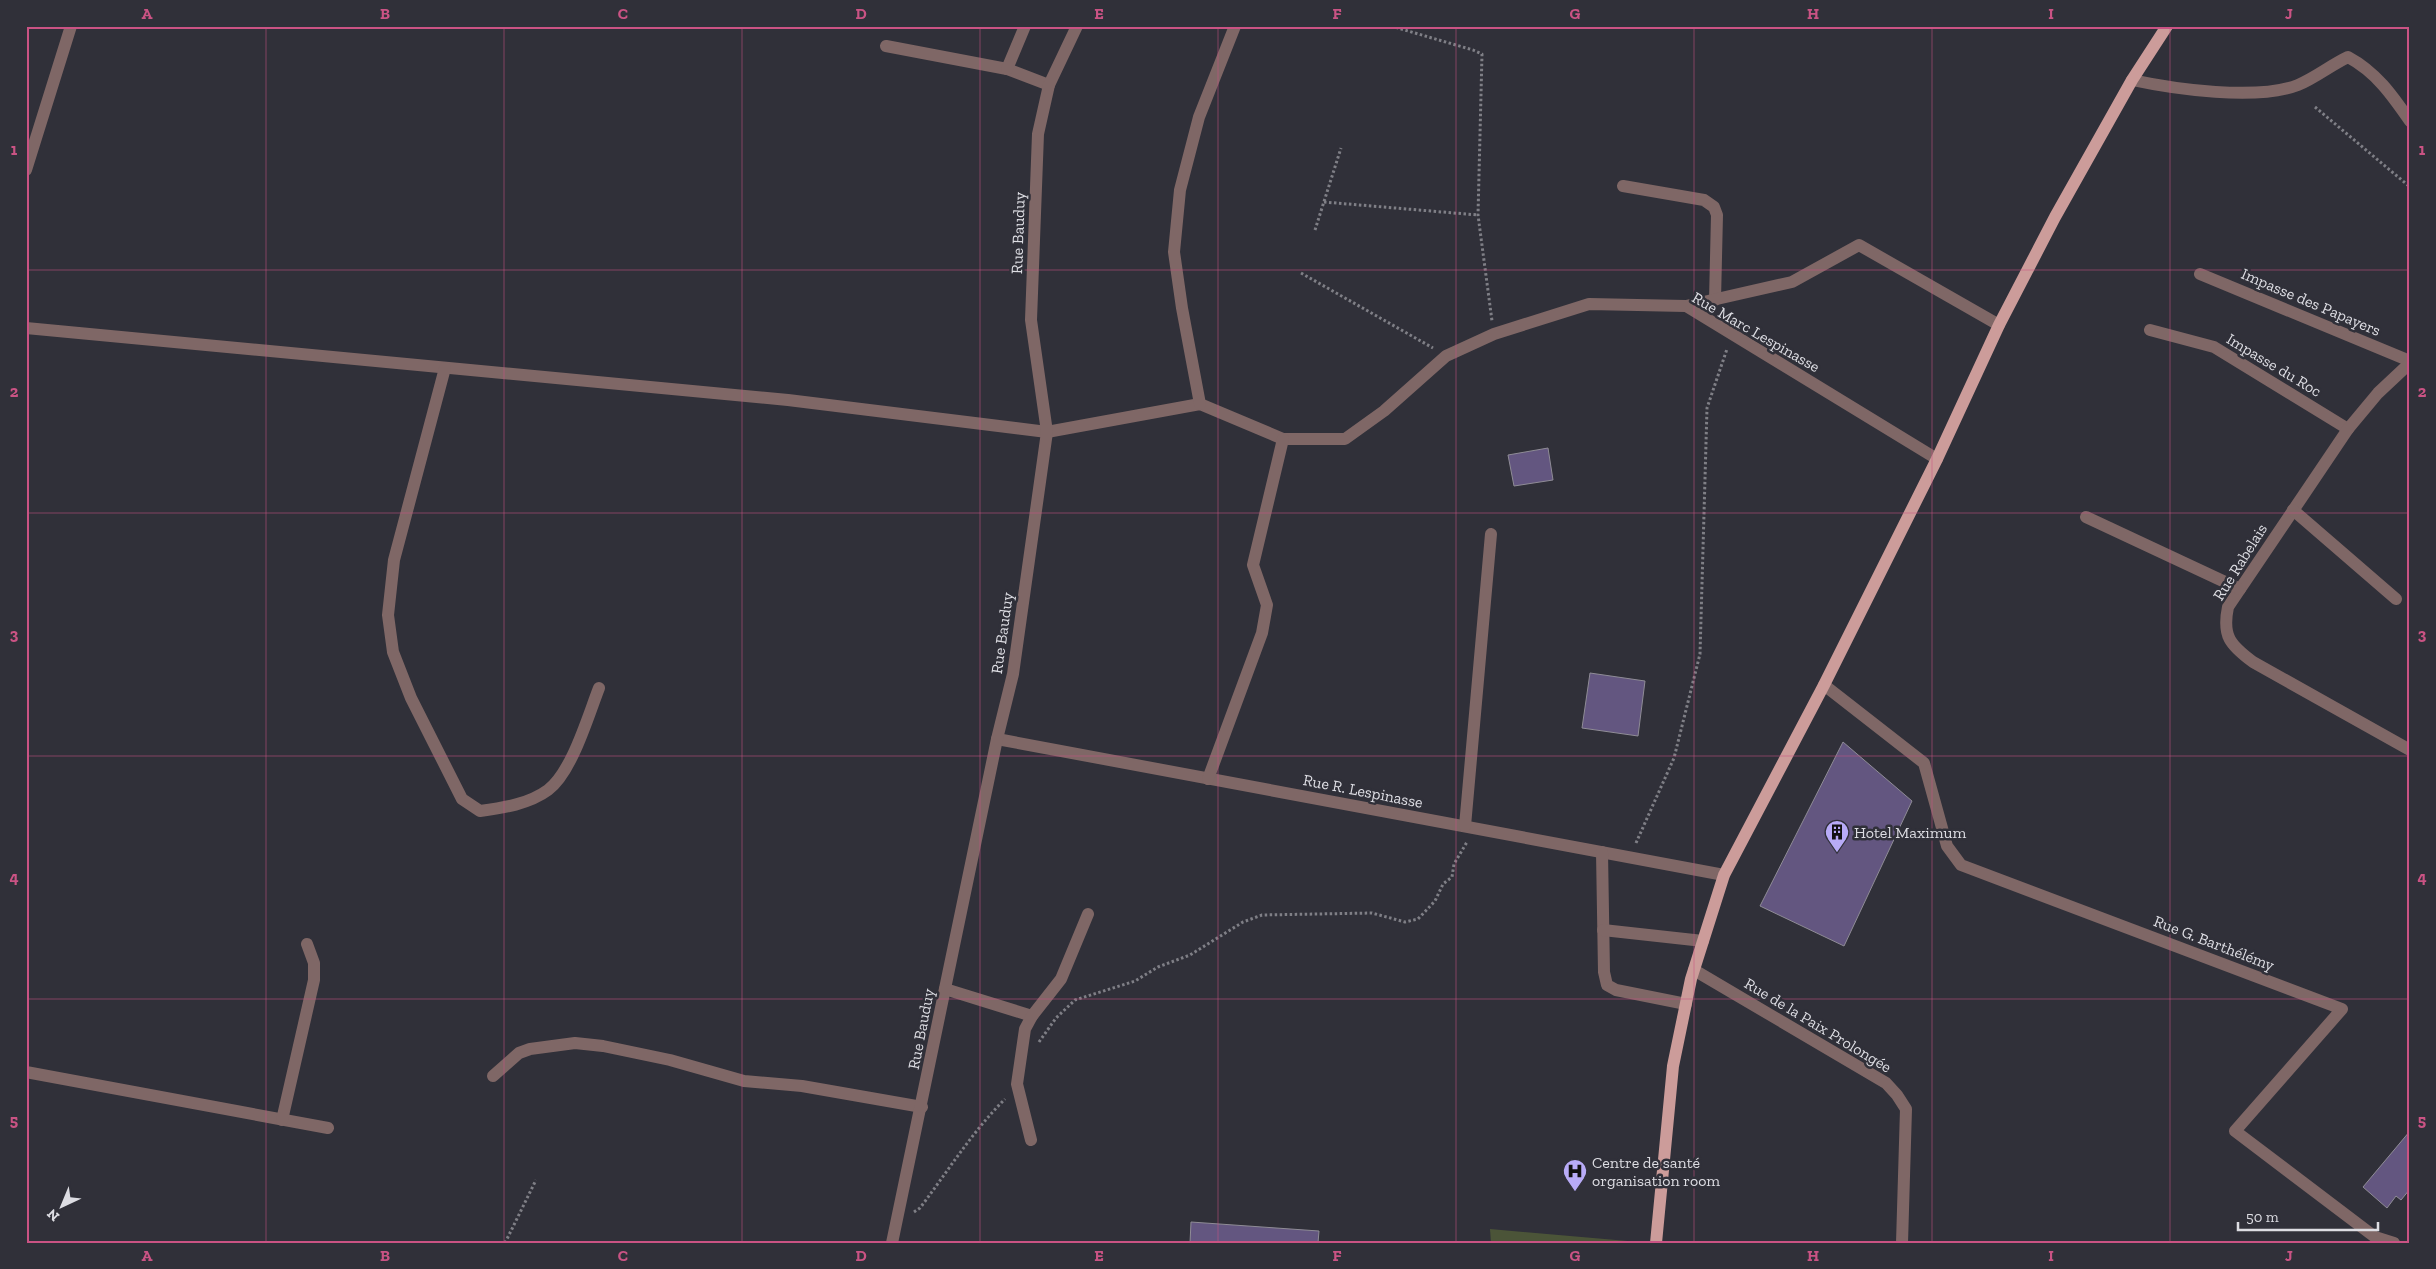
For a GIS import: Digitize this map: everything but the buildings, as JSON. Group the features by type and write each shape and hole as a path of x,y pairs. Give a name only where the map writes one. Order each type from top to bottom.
{"main road":[{"path":"1656,1243 1673,1066 1694,970 1724,874 1824,685 1937,459 1999,325 2055,217 2132,80 2167,26"}],"street":[{"path":"26,170 71,26"},
{"path":"1007,69 1025,26"},
{"name":"Rue Bauduy","path":"892,1243 922,1107 997,739 1013,674 1046,432 1030,320 1038,134 1049,85 1077,26"},
{"path":"26,328 788,400 1046,432 1200,404 1182,308 1174,252 1180,190 1199,117 1235,26"},
{"path":"886,46 1007,69 1049,85"},
{"path":"2132,80 2180,89 2266,92 2298,85 2348,57 2364,65 2386,87 2410,121"},
{"path":"1623,186 1704,200 1714,207 1717,215 1715,300"},
{"path":"1686,306 1792,282 1859,245 1999,325"},
{"name":"Impasse des Papayers","path":"2200,274 2410,362"},
{"name":"Rue Marc Lespinasse","path":"1200,404 1283,439 1345,438 1384,411 1446,356 1494,334 1589,304 1686,306 1937,459"},
{"name":"Impasse du Roc","path":"2150,330 2214,347 2348,429"},
{"name":"Rue Rabelais","path":"2410,362 2378,393 2348,429 2228,607 2224,623 2228,640 2238,651 2253,662 2410,750"},
{"path":"445,368 394,560 388,616 393,652 411,698 462,799 480,811 512,806 548,790 565,772 599,688"},
{"path":"1208,779 1262,633 1267,605 1253,565 1283,439"},
{"path":"2293,510 2396,599"},
{"path":"2086,517 2240,589"},
{"path":"1469,827 1491,534"},
{"name":"Rue G. Barthélémy","path":"1824,685 1924,763 1947,846 1961,865 2342,1009 2235,1132 2375,1237 2394,1243"},
{"name":"Rue R. Lespinasse","path":"997,739 1724,874"},
{"path":"1602,852 1604,972 1607,985 1616,990 1686,1004"},
{"path":"1031,1140 1017,1084 1025,1029 1032,1016 1061,979 1088,914"},
{"path":"1603,930 1703,940"},
{"path":"282,1120 314,980 314,963 307,944"},
{"name":"Rue de la Paix Prolongée","path":"1694,970 1886,1083 1897,1095 1906,1109 1902,1243"},
{"path":"945,989 1032,1016"},
{"path":"493,1076 519,1053 530,1049 575,1043 603,1046 670,1060 744,1081 802,1086 922,1107"},
{"path":"26,1072 328,1128"}],"path":[{"path":"1392,26 1482,54 1478,214 1494,334"},
{"path":"2315,107 2410,187"},
{"path":"1316,230 1341,148"},
{"path":"1324,202 1478,214"},
{"path":"1301,273 1446,356"},
{"path":"1629,857 1674,758 1700,654 1707,408 1732,334"},
{"path":"1036,1046 1056,1018 1074,1000 1135,981 1158,967 1190,955 1243,922 1262,915 1372,913 1404,922 1418,920 1435,900 1443,884 1452,877 1454,864 1463,851 1469,827"},
{"path":"896,1223 920,1208 952,1167 976,1130 1017,1084"},
{"path":"505,1243 536,1180"}],"green space":[{"path":"1490,1229 1639,1242 1491,1243"}],"place":[{"name":"Hotel Maximum","path":"1837,853"},
{"name":"Centre de santé organisation room","path":"1575,1192"}]}
